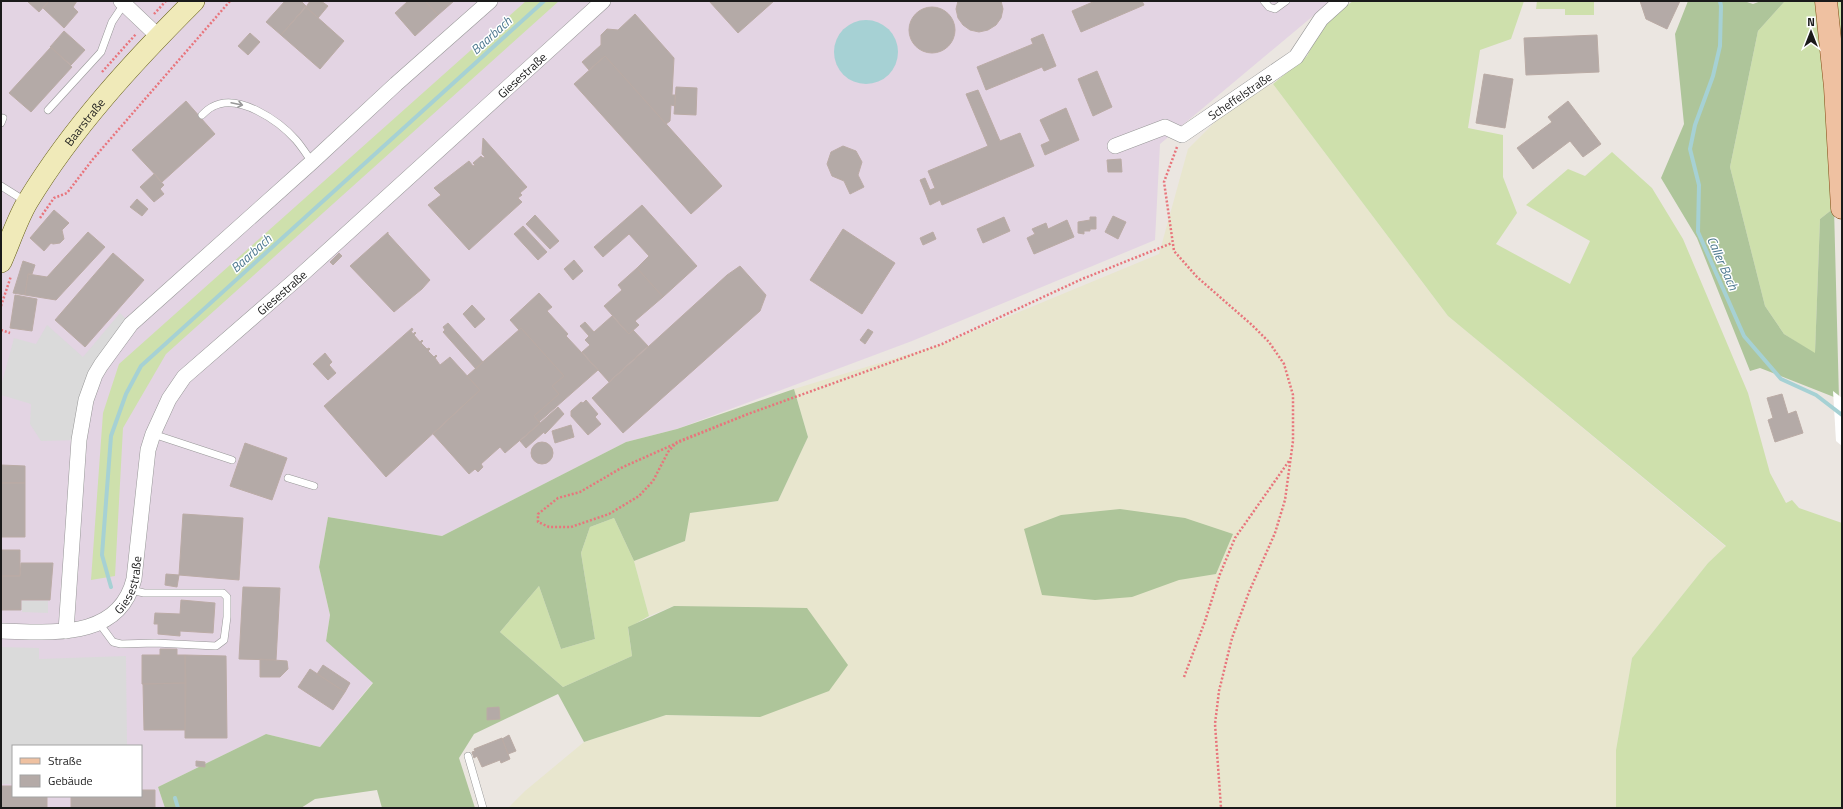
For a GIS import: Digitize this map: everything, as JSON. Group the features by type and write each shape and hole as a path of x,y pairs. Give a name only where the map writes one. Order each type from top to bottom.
{"main road":[{"name":"Baarstraße","path":"7,266 27,202 94,110 125,73 194,1"},
{"path":"1826,1 1835,87 1842,208"}],"street":[{"path":"66,631 79,440 86,400 95,375 131,324 490,1"},
{"name":"Giesestraße","path":"1,631 66,631 84,628 108,619 123,604 131,590 148,450 153,434 169,399 184,377 299,277 603,1"},
{"name":"Scheffelstraße","path":"1182,135 1296,57 1320,18 1341,1"},
{"path":"122,3 159,37"},
{"path":"1115,146 1165,127 1182,135"}],"lane":[{"path":"1264,1 1269,7 1275,9 1286,1"},
{"path":"48,110 101,52 112,22 122,3"},
{"path":"202,115 212,106 232,103 252,108 276,122 295,139 312,162"},
{"path":"1,186 27,202"},
{"path":"153,434 232,460"},
{"path":"288,478 314,486"},
{"path":"99,623 113,642 121,644 155,643 216,646 224,640 227,617 227,597 223,593 144,593 131,590"},
{"path":"468,756 484,808"}],"path":[{"path":"37,222 54,198 67,193 103,147 230,1"},
{"path":"1182,135 1164,182 1174,251 1197,276 1269,342 1284,364 1290,379 1293,395 1293,434 1285,500 1274,533 1249,592 1232,638 1219,691 1215,724 1220,808"},
{"path":"677,442 668,452 653,481 639,496 609,514 571,527 549,527 538,522 538,514 558,498 580,492 623,467 677,442 748,414 942,344 1082,279 1172,243"},
{"path":"1,306 7,266"},
{"path":"1,330 10,333"},
{"path":"1184,677 1205,621 1220,574 1235,538 1289,461"}],"shaded area":[{"path":"1,1 1331,1 1160,144 1155,240 912,341 677,429 626,442 442,536 328,517 319,567 330,615 326,640 373,682 320,747 266,734 158,787 165,808 1,808"},
{"path":"1273,84 1448,316 1726,547 1708,563 1632,658 1616,750 1616,808 508,808 525,791 584,742 666,715 760,717 674,606 649,616 634,561 685,541 689,513 778,501 808,437 794,389 942,344 1159,254 1188,149 1239,98"},
{"path":"120,313 131,324 101,365 79,440 41,441 30,424 31,404 1,395 1,386 14,338 36,344 47,325 83,357"},
{"path":"22,601 48,601 48,613 22,612"},
{"path":"1,647 39,648 39,659 126,656 127,745 12,745 12,784 1,784"}],"green space":[{"path":"526,1 559,1 166,354 123,428 115,576 91,580 103,413 119,364"},
{"path":"1353,1 1524,1 1511,39 1480,50 1468,128 1503,135 1503,177 1517,213 1496,244 1570,284 1590,241 1526,205 1568,169 1585,176 1612,152 1652,188 1683,239 1748,393 1770,473 1786,503 1792,500 1799,508 1842,523 1842,808 1616,808 1616,750 1632,658 1708,563 1726,546 1448,316 1273,84 1307,56 1325,22"},
{"path":"1537,1 1599,1 1594,2 1594,15 1565,15 1565,9 1536,9"},
{"path":"1688,1 1744,1 1753,4 1761,1 1785,1 1758,31 1730,167 1765,306 1784,334 1815,353 1820,219 1834,208 1839,399 1760,368 1750,371 1697,238 1661,178 1684,124 1675,34"},
{"path":"1785,1 1817,1 1819,8 1834,208 1820,219 1815,354 1784,334 1765,306 1730,167 1758,31"},
{"path":"1837,1 1842,1 1842,63"},
{"path":"794,389 808,437 778,501 690,513 685,541 634,561 614,518 590,527 581,553 595,639 561,649 539,586 500,632 563,687 632,656 628,627 674,606 807,608 848,665 829,691 760,717 666,715 584,742 558,694 474,734 459,758 475,808 382,808 377,790 315,799 301,808 165,808 158,787 266,734 320,747 373,683 326,641 330,615 319,567 328,517 442,536 626,442 677,429"},
{"path":"1120,509 1185,518 1233,534 1216,574 1179,580 1132,597 1095,600 1042,595 1024,529 1061,515"},
{"path":"614,518 634,561 649,616 628,628 632,656 563,687 500,632 539,586 561,649 595,639 581,553 590,527"}],"water":[{"path":"860,20 872,20 889,29 896,40 898,52 896,64 889,75 872,84 860,84 848,79 839,70 834,58 834,46 839,34 848,25"}],"pier":[{"path":"1833,391 1842,398 1842,446 1836,441"}],"building":[{"path":"27,1 49,1 39,12"},
{"path":"49,1 77,1 73,7 78,12 64,28 43,8"},
{"path":"285,1 301,1 306,6 281,35 266,22"},
{"path":"310,1 321,1 328,6 318,18 306,7"},
{"path":"408,1 425,1 438,15 415,36 395,13"},
{"path":"425,1 454,1 438,15"},
{"path":"709,1 774,1 738,33"},
{"path":"958,1 1001,1 1003,9 1001,18 996,25 988,30 979,32 970,30 963,25 958,18 956,9"},
{"path":"1095,1 1142,1 1144,5 1081,32 1072,11"},
{"path":"1640,1 1680,1 1667,29 1646,19"},
{"path":"306,7 344,41 320,69 281,35"},
{"path":"932,7 945,11 951,17 955,30 951,43 945,49 932,53 919,49 913,43 909,30 913,17 919,11"},
{"path":"635,14 674,58 672,95 675,95 675,106 671,105 670,121 666,124 605,56 589,70 582,62 601,45 601,35 607,29 618,30"},
{"path":"64,31 85,50 71,65 50,47"},
{"path":"250,33 260,42 248,55 238,46"},
{"path":"1043,34 1056,66 1044,71 1042,67 986,90 977,67 1033,44 1031,39"},
{"path":"1597,35 1599,72 1526,75 1524,38"},
{"path":"51,47 72,67 31,112 9,93"},
{"path":"605,56 722,186 691,214 574,84"},
{"path":"1097,71 1112,107 1093,116 1078,79"},
{"path":"1484,74 1513,79 1505,128 1476,123"},
{"path":"676,87 697,88 696,115 674,114"},
{"path":"978,90 1000,141 1020,133 1034,166 942,205 940,200 930,205 925,192 935,188 928,171 988,146 966,94"},
{"path":"186,101 215,134 162,182 132,150"},
{"path":"1568,101 1601,144 1583,157 1570,141 1533,169 1517,148 1552,122 1548,117"},
{"path":"1066,108 1079,140 1045,155 1041,145 1050,141 1040,120"},
{"path":"483,138 527,187 520,193 522,195 518,198 522,202 469,250 428,205 441,195 434,188 469,161 473,166 475,165 473,163 481,156 483,158 485,157 482,154"},
{"path":"843,146 856,151 862,162 858,175 864,187 850,194 844,181 832,176 827,164 831,152"},
{"path":"1121,159 1122,172 1108,172 1107,160"},
{"path":"154,174 164,185 160,189 164,194 154,202 140,187"},
{"path":"925,178 930,190 925,192 920,180"},
{"path":"137,199 148,209 142,216 130,207"},
{"path":"642,205 697,266 663,297 637,268 649,256 629,234 603,257 594,247"},
{"path":"54,210 69,223 62,230 64,239 60,243 51,243 44,251 30,238"},
{"path":"535,215 559,241 550,249 526,224"},
{"path":"1113,216 1126,222 1118,239 1105,232"},
{"path":"1004,217 1010,231 983,243 977,229"},
{"path":"1090,217 1096,217 1096,229 1084,231 1084,234 1078,233 1078,222 1090,220"},
{"path":"1067,220 1074,237 1034,254 1027,238 1035,234 1032,229 1046,223 1048,229"},
{"path":"523,226 547,252 538,260 514,234"},
{"path":"843,229 895,263 862,314 810,280"},
{"path":"88,232 105,247 56,300 25,295 28,274 47,277"},
{"path":"388,232 388,234 430,280 422,289 394,312 350,266"},
{"path":"933,232 936,239 923,245 920,238"},
{"path":"113,253 144,280 85,347 55,320"},
{"path":"339,253 342,256 333,265 330,262"},
{"path":"574,260 583,271 573,280 564,269"},
{"path":"23,261 35,265 32,274 28,274 25,295 13,293"},
{"path":"740,266 766,295 760,311 623,433 592,398 727,275"},
{"path":"637,268 663,297 635,321 639,325 629,334 604,306 622,290 618,285"},
{"path":"539,293 552,307 547,311 568,334 566,336 598,370 539,422 534,416 559,394 552,386 564,376 521,328 519,330 510,320"},
{"path":"15,295 37,299 32,331 10,328"},
{"path":"472,305 485,319 475,328 463,314"},
{"path":"612,316 629,334 633,330 648,346 609,382 582,352 590,345 585,340 589,336 580,326 585,322 594,332"},
{"path":"448,323 483,362 476,369 443,332 445,330 443,327"},
{"path":"412,328 413,330 411,331 413,334 415,332 416,333 414,335 420,342 422,340 423,341 421,343 427,349 430,349 428,351 434,357 436,355 437,356 435,358 440,365 450,357 480,390 386,477 324,406"},
{"path":"521,328 564,376 552,386 559,394 534,416 540,423 505,453 500,447 481,464 483,467 478,472 475,469 469,474 433,434 480,390 467,376"},
{"path":"868,329 873,332 865,344 860,340"},
{"path":"325,353 332,362 329,365 336,373 328,380 313,364"},
{"path":"1782,394 1788,414 1796,411 1803,433 1775,442 1768,420 1773,418 1767,398"},
{"path":"586,400 598,414 595,417 601,424 588,435 571,416 571,411 581,402 583,403"},
{"path":"558,407 564,414 545,434 544,432 526,448 520,441"},
{"path":"571,425 574,437 555,443 552,431"},
{"path":"542,442 550,445 553,453 550,461 542,464 534,461 531,453 534,445"},
{"path":"245,443 287,458 272,500 230,486"},
{"path":"1,465 25,466 25,483 1,483"},
{"path":"1,483 25,483 25,537 1,537"},
{"path":"183,514 243,518 239,580 179,575"},
{"path":"1,550 20,550 20,576 1,576"},
{"path":"21,563 53,563 50,600 21,600 21,610 2,610 2,576 20,576"},
{"path":"166,574 179,575 177,587 165,585"},
{"path":"243,587 280,588 276,660 239,659"},
{"path":"181,600 215,603 213,633 180,631 180,636 158,634 158,624 154,624 155,613 180,614"},
{"path":"160,649 177,649 177,655 185,655 186,683 142,684 142,655 160,655"},
{"path":"185,655 226,656 227,738 185,738"},
{"path":"260,659 287,661 288,669 280,677 260,677"},
{"path":"323,665 350,683 345,692 317,674"},
{"path":"310,669 345,692 333,710 298,687"},
{"path":"186,683 185,730 144,730 143,684"},
{"path":"499,707 500,719 487,720 487,708"},
{"path":"509,735 516,751 508,754 502,739"},
{"path":"502,738 510,759 501,763 500,760 482,767 477,756 474,758 472,752 475,751 474,749"},
{"path":"196,761 205,762 205,767 196,766"},
{"path":"1,786 12,786 12,797 47,797 47,808 1,808"},
{"path":"142,790 155,790 155,808 71,808 71,797 142,797"}],"waterway":[{"name":"Baarbach","path":"111,587 102,555 111,436 126,394 141,366 544,1"},
{"name":"Caller Bach","path":"1720,1 1720,46 1713,76 1695,125 1690,149 1699,185 1698,232 1744,336 1781,379 1816,395 1842,415"},
{"name":"Baarbach","path":"175,798 178,808"}]}
